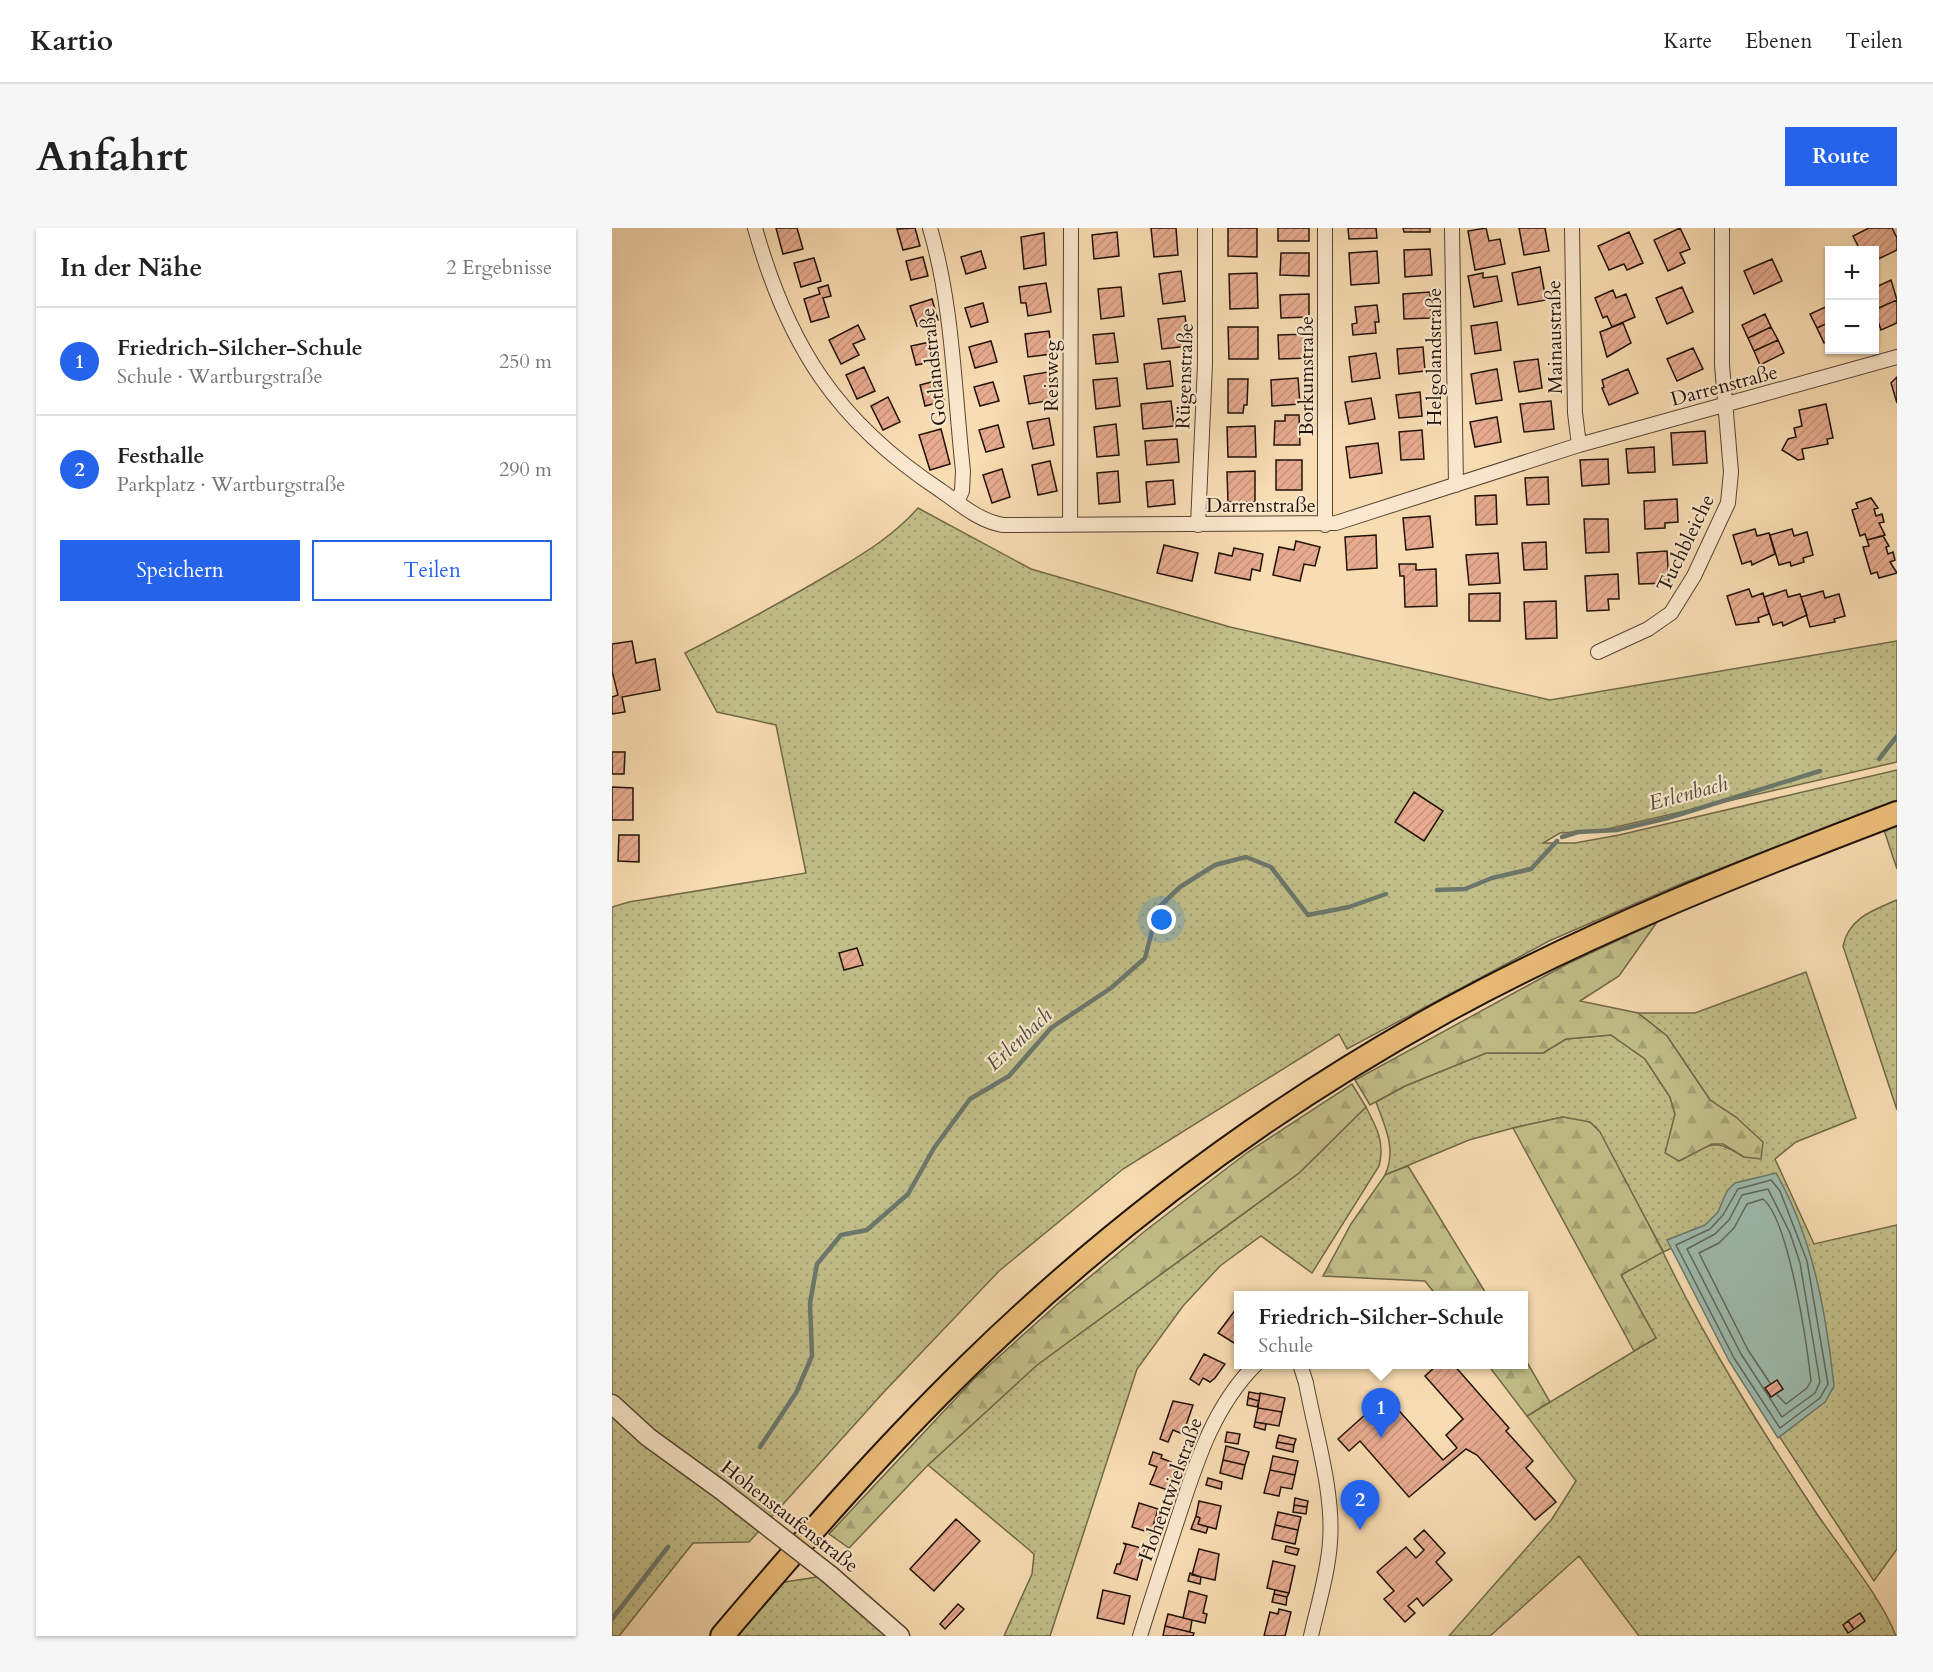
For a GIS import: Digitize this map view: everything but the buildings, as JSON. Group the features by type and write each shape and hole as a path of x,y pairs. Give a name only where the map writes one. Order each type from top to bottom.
{"main road":[{"path":"722,1636 873,1464 986,1349 1089,1256 1250,1133 1440,1014 1544,961 1687,896 1897,813"}],"street":[{"name":"Darrenstraße","path":"755,228 770,280 784,314 812,365 858,425 884,450 957,502 995,524 1325,525 1349,520 1579,445 1897,357"},
{"name":"Gotlandstraße","path":"930,228 944,282 951,340 963,471 962,491 957,502"},
{"name":"Reisweg","path":"1070,525 1071,228"},
{"name":"Rügenstraße","path":"1198,525 1206,354 1205,228"},
{"name":"Borkumstraße","path":"1325,228 1325,525"},
{"name":"Helgolandstraße","path":"1452,228 1456,486"},
{"name":"Mainaustraße","path":"1572,228 1575,413 1579,445"},
{"name":"Tuchbleiche","path":"1598,652 1660,622 1678,604 1725,513 1731,494 1724,405 1722,228"},
{"name":"Hohentwielstraße","path":"1140,1636 1190,1482 1212,1425 1230,1396 1253,1369"},
{"path":"1301,1369 1306,1383 1330,1518 1326,1571 1311,1636"},
{"name":"Hohenstaufenstraße","path":"612,1404 648,1437 721,1490 830,1575 900,1636"},
{"name":"Hohenstaufenstraße","path":"612,1423 648,1437"}],"green space":[{"path":"918,508 1031,569 1230,627 1550,700 1897,641 1897,762 1603,830 1560,833 1543,843 1575,843 1619,835 1897,770 1897,801 1683,883 1549,941 1347,1049 1339,1034 1123,1169 999,1271 882,1394 749,1542 693,1543 619,1636 612,1636 612,907 629,902 806,873 776,725 717,712 685,653 781,602 870,549"},
{"path":"1897,822 1897,869 1883,827"},
{"path":"1897,900 1897,1110 1843,946 1851,928 1863,916"},
{"path":"1657,922 1619,976 1580,1001 1638,1013 1667,1036 1710,1100 1737,1118 1763,1142 1761,1159 1744,1157 1723,1144 1712,1144 1679,1161 1665,1153 1675,1114 1670,1097 1645,1059 1611,1035 1566,1039 1543,1053 1486,1053 1405,1086 1370,1105 1355,1080 1567,964"},
{"path":"1806,972 1856,1118 1796,1142 1775,1159 1814,1244 1897,1225 1897,1549 1874,1581 1751,1393 1672,1248 1663,1252 1696,1317 1752,1412 1811,1505 1869,1586 1896,1636 1639,1636 1579,1556 1490,1636 1449,1636 1552,1519 1576,1481 1527,1416 1656,1338 1621,1275 1663,1251 1596,1127 1563,1117 1513,1128 1469,1140 1385,1175 1390,1147 1376,1102 1405,1086 1486,1053 1543,1053 1566,1039 1611,1035 1645,1059 1670,1097 1675,1114 1666,1153 1679,1161 1705,1147 1717,1145 1733,1150 1744,1157 1737,1118 1710,1100 1667,1036 1638,1013 1695,1013"},
{"path":"1352,1084 1366,1107 1299,1173 1037,1365 928,1465 849,1548 829,1534 973,1380 1063,1299 1145,1231 1248,1152"},
{"path":"1366,1107 1377,1129 1381,1150 1379,1166 1312,1273 1261,1236 1220,1266 1183,1306 1137,1369 1050,1636 1004,1636 1032,1574 1034,1554 928,1465 1037,1365 1299,1173"},
{"path":"1563,1117 1590,1122 1600,1132 1663,1252 1621,1275 1656,1338 1634,1351 1513,1128"},
{"path":"1408,1166 1485,1291 1433,1291 1425,1281 1323,1276 1351,1224 1385,1175"},
{"path":"1528,1364 1550,1402 1527,1416 1491,1369 1528,1369"},
{"path":"830,1575 900,1636 722,1636 765,1585"}],"water":[{"path":"1776,1173 1800,1223 1809,1249 1822,1303 1834,1386 1825,1402 1778,1438 1729,1361 1667,1240 1705,1225 1718,1212 1727,1191 1735,1183"}],"waterway":[{"name":"Erlenbach","path":"1879,759 1897,736"},
{"name":"Erlenbach","path":"1562,837 1578,832 1617,830 1668,818 1820,771"},
{"name":"Erlenbach","path":"1437,890 1465,889 1492,878 1531,869 1557,841"},
{"name":"Erlenbach","path":"760,1447 796,1393 812,1356 810,1303 817,1264 841,1235 867,1230 908,1194 934,1148 970,1099 1009,1076 1051,1028 1111,988 1145,958 1158,908 1180,887 1215,865 1246,857 1271,867 1308,915 1349,907 1386,894"},
{"name":"Erlenbach","path":"612,1619 668,1547"}],"place":[{"name":"Friedrich-Silcher-Schule","path":"1381,1438"},
{"name":"Festhalle","path":"1360,1530"}]}
